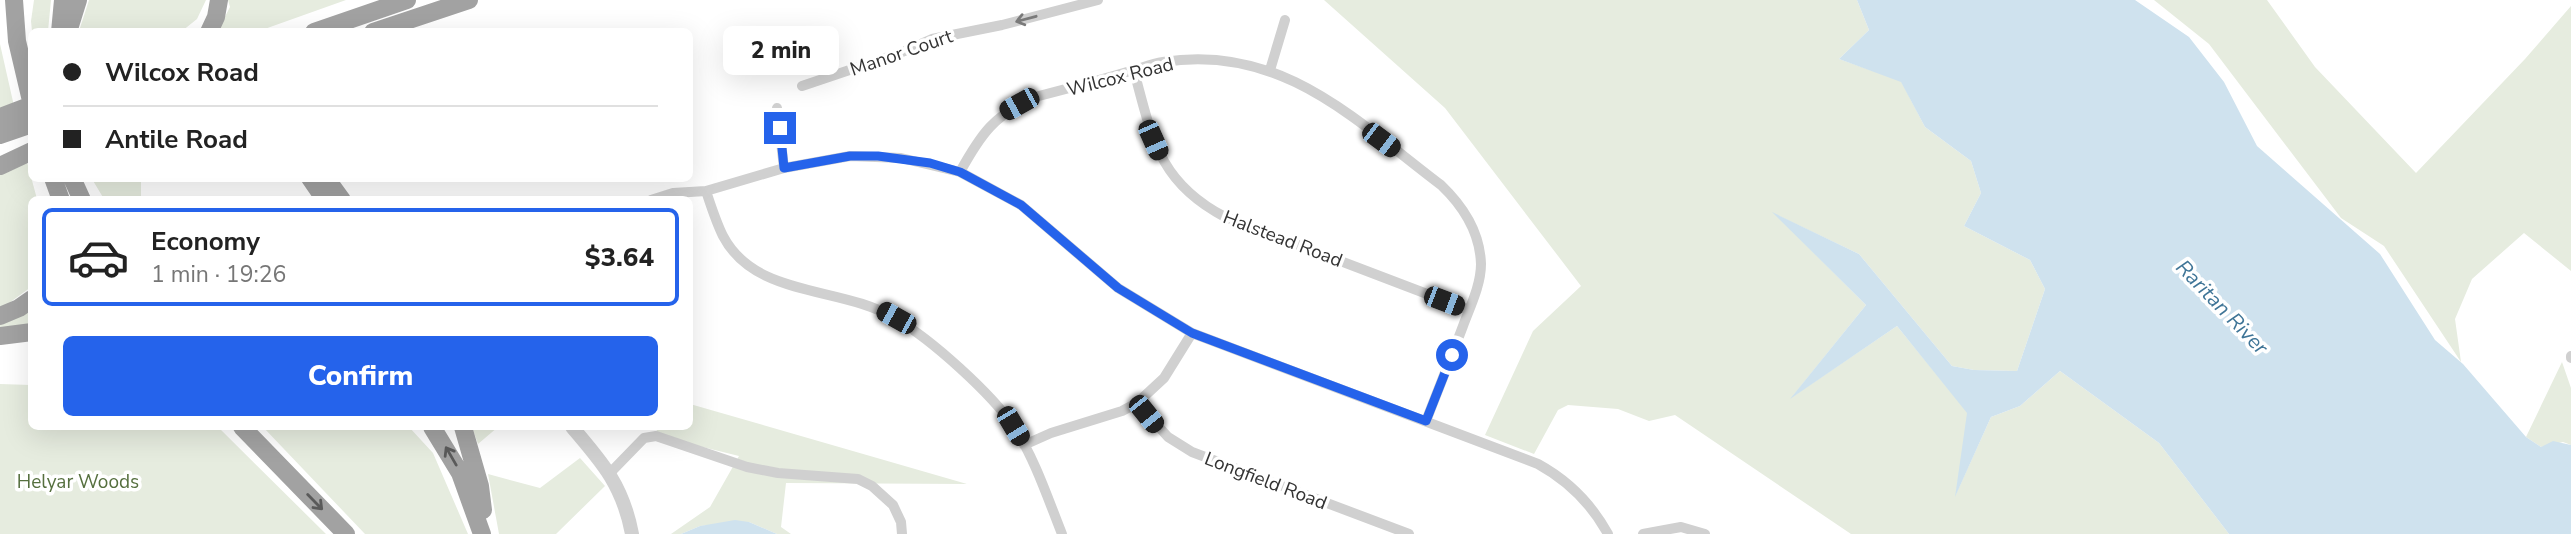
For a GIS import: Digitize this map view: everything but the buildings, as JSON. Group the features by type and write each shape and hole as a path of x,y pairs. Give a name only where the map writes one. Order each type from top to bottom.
{"highway":[{"path":"13,0 17,41 28,90"},
{"path":"25,0 28,52"},
{"path":"60,28 63,0"},
{"path":"69,28 78,0"},
{"path":"211,28 219,0"},
{"path":"326,28 407,0"},
{"path":"383,28 469,0"},
{"path":"0,117 28,105"},
{"path":"0,135 28,125"},
{"path":"0,154 28,145"},
{"path":"0,166 28,153"},
{"path":"0,316 28,302"},
{"path":"0,336 28,332"},
{"path":"245,430 346,534"},
{"path":"434,430 460,473 484,534"},
{"path":"464,430 480,486 484,534"}],"street":[{"name":"Manor Court","path":"802,86 950,34 1002,25 1098,0"},
{"path":"1270,69 1285,20"},
{"name":"Wilcox Road","path":"960,172 984,131 1005,112 1035,97 1162,62 1229,61 1270,69 1322,95 1441,185 1458,202 1478,245 1481,266 1476,289 1426,421"},
{"name":"Halstead Road","path":"1134,71 1153,140 1162,160 1190,194 1207,208 1469,310"},
{"path":"777,108 784,168"},
{"path":"663,196 706,191 784,168 850,156 878,156 930,163 960,172 1021,205 1118,288 1192,333 1525,458 1551,471 1585,499 1608,534"},
{"path":"693,199 706,191"},
{"path":"706,191 724,239 752,269 785,285 874,306 917,332 982,391 999,408 1024,445 1062,534"},
{"path":"1024,445 1138,403 1164,378 1192,333"},
{"name":"Longfield Road","path":"1138,403 1168,437 1192,452 1409,534"},
{"path":"575,430 610,472 620,490 632,534"},
{"path":"610,472 644,438 656,436 747,467 778,473 858,479 872,486 893,505 901,522 902,534"},
{"path":"1643,534 1681,527 1705,534"}],"green space":[{"path":"34,0 51,0 48,28 32,28"},
{"path":"89,0 206,0 197,19 186,28 80,28"},
{"path":"228,0 346,0 267,28 219,28 230,7"},
{"path":"1324,0 1857,0 1869,30 1839,59 1901,81 1925,127 1971,161 1981,193 1964,226 2030,260 2045,289 2017,371 1974,370 1952,366 1859,254 1775,214 1866,305 1792,397 1897,326 1968,413 1956,494 1991,417 2020,406 2060,371 2159,443 2229,534 1851,534 1675,415 1649,421 1618,409 1568,405 1558,410 1534,454 1485,435 1533,331 1581,286 1445,108"},
{"path":"2154,0 2267,0 2315,67 2416,173 2525,59 2571,6 2571,271 2524,233 2472,279 2455,319 2461,362 2384,246 2341,218 2209,44"},
{"path":"0,44 14,106 0,111"},
{"path":"27,162 28,182 32,182 36,196 28,196 28,289 5,306 0,306 0,173"},
{"path":"94,182 141,182 141,196 102,196"},
{"path":"28,308 28,326 0,330 0,322"},
{"path":"2562,362 2571,388 2571,445 2563,442 2541,447 2526,437"},
{"name":"Helyar Woods","path":"0,384 28,385 28,430 221,430 326,534 0,534"},
{"path":"693,405 967,484 786,483 781,527 791,534 777,534 749,522 700,526 681,534 671,534 710,507 739,456 658,436 657,430 693,430"},
{"path":"266,430 412,430 433,453 468,534 365,534"},
{"path":"473,430 494,430 478,444"},
{"path":"580,458 605,486 556,534 499,534 488,474 540,488"}],"water":[{"name":"Raritan River","path":"1857,0 2135,0 2189,37 2224,82 2257,146 2380,254 2435,340 2463,364 2526,437 2541,447 2553,441 2571,445 2571,534 2229,534 2159,443 2060,371 2020,406 1991,417 1955,497 1967,413 1897,326 1790,399 1866,305 1772,212 1859,254 1952,366 1974,370 2017,371 2045,289 2030,260 1964,226 1981,193 1971,161 1925,127 1901,82 1839,59 1869,30"},
{"path":"735,520 749,522 777,534 681,534 700,526"}],"route":[{"path":"780,128 784,168 850,156 878,156 930,163 960,172 1021,205 1118,288 1192,333 1426,421 1452,355"}]}
